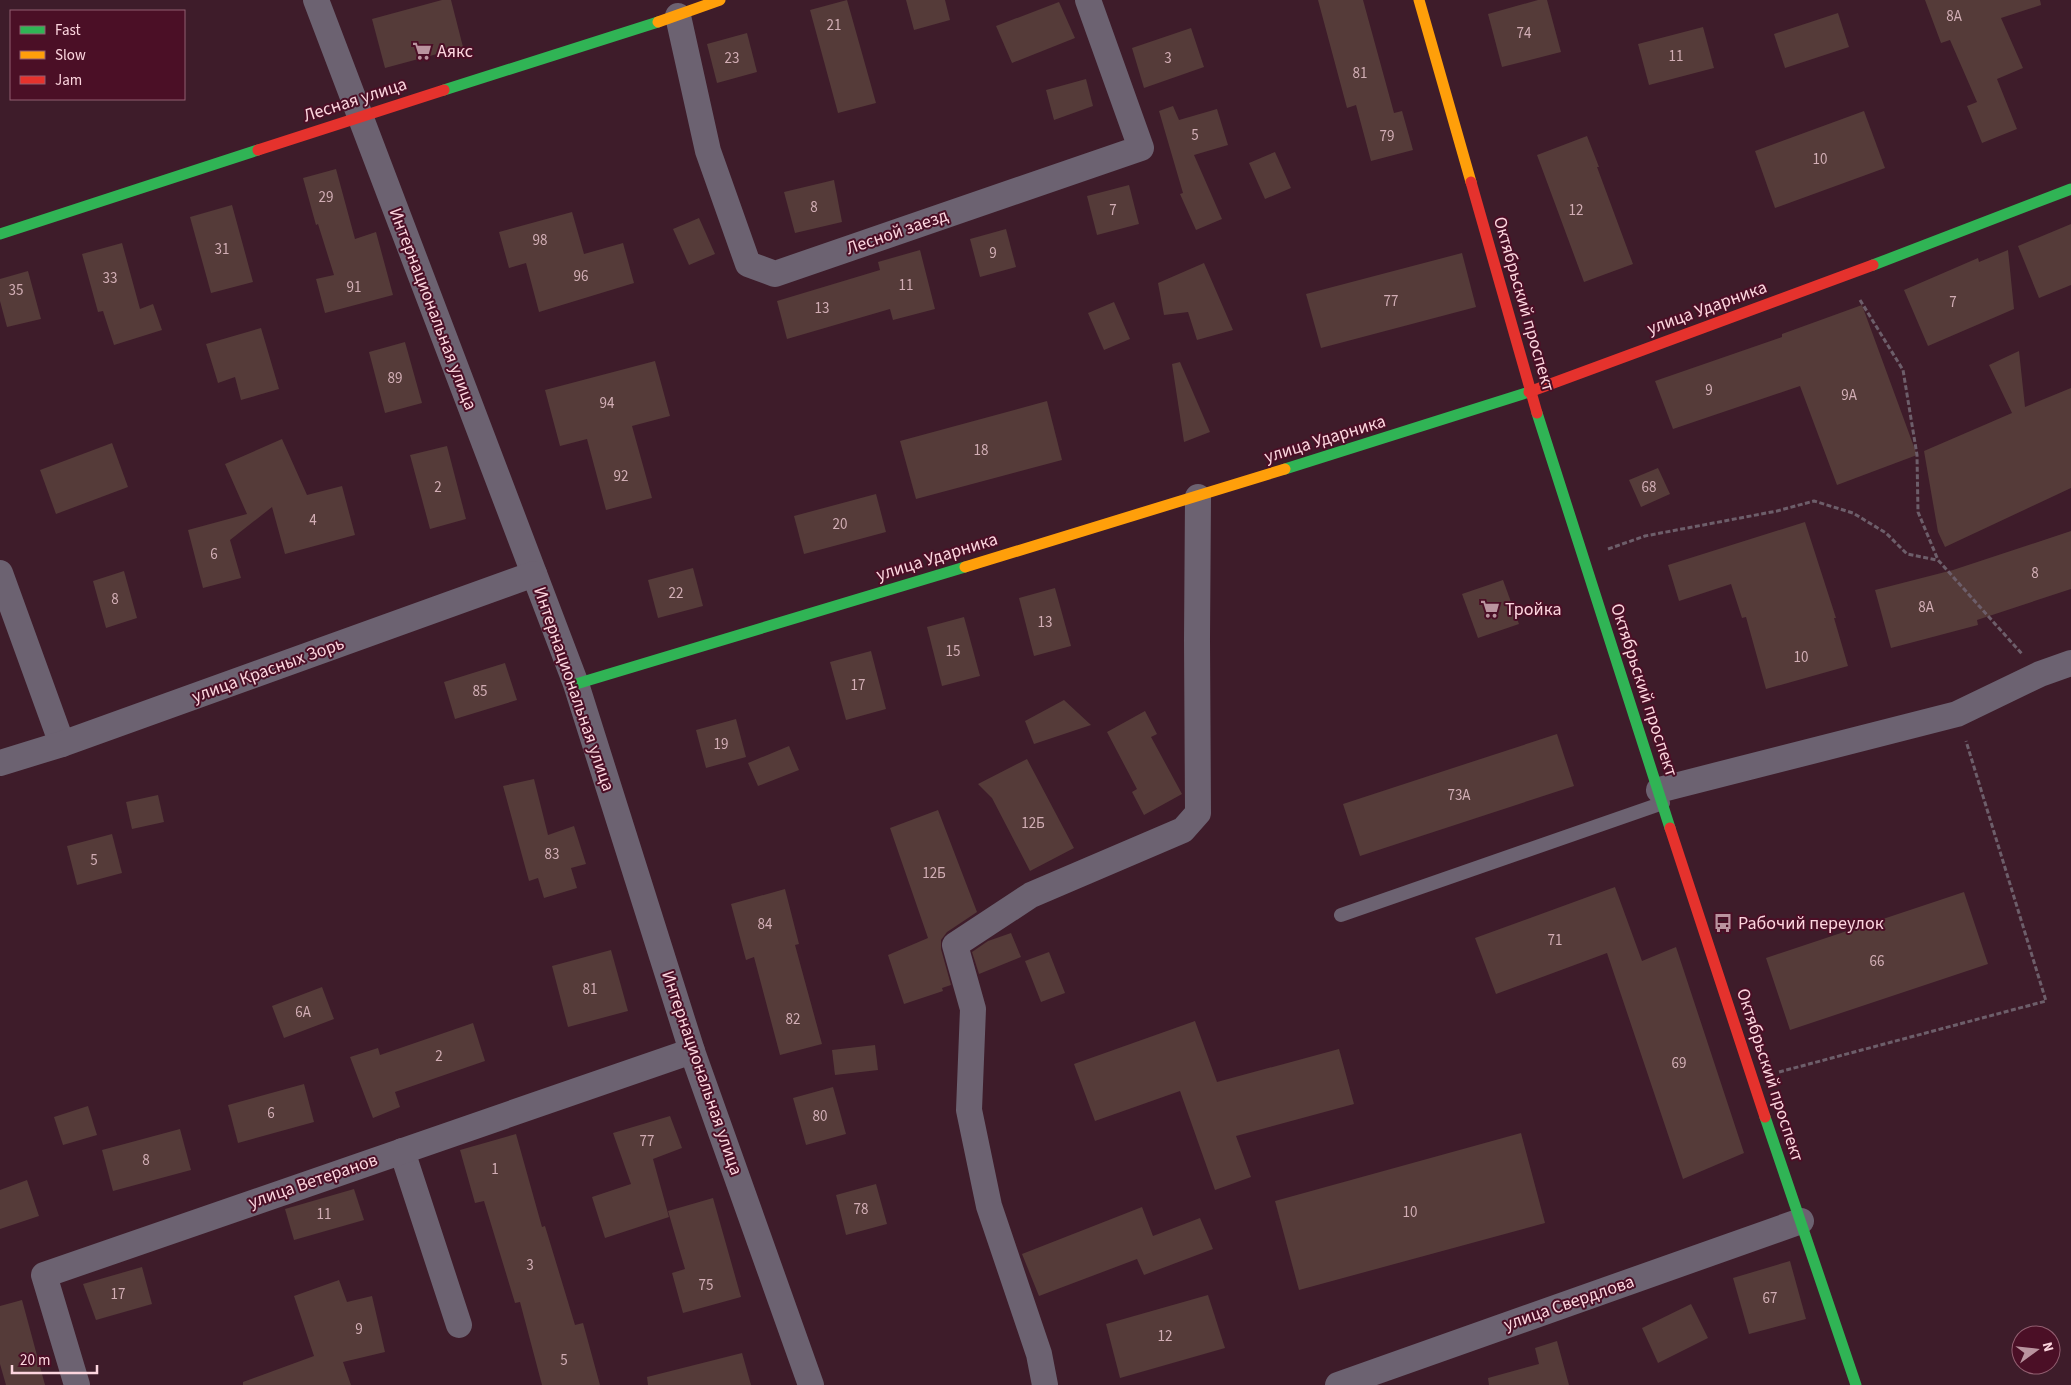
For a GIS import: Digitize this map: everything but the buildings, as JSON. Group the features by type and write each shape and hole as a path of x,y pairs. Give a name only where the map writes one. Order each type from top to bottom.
{"street":[{"name":"Интернациональная улица","path":"316,0 576,684 692,1051 811,1385"},
{"name":"Лесная улица","path":"0,234 678,16 720,0"},
{"name":"Лесной заезд","path":"678,16 708,151 748,264 775,274 1141,148 1088,0"},
{"name":"Октябрьский проспект","path":"1421,1 1530,392 1582,559 1752,1079 1856,1385"},
{"name":"улица Ударника","path":"576,684 1198,497 1530,392 1845,276 2071,189"},
{"path":"1044,1385 1039,1354 989,1206 969,1110 972,1009 954,945 1031,895 1183,830 1198,814 1198,497"},
{"path":"0,573 62,744"},
{"name":"улица Красных Зорь","path":"0,763 62,744 534,574"},
{"path":"1661,796 1957,714 2040,674 2071,663"},
{"name":"улица Ветеранов","path":"77,1385 44,1275 692,1051"},
{"path":"402,1151 459,1325"},
{"name":"улица Свердлова","path":"1338,1385 1800,1221"}],"lane":[{"path":"1341,915 1661,796"}],"path":[{"path":"1845,276 1903,370 1917,455 1918,512 1938,560 2040,674"},
{"path":"1582,559 1646,536 1777,511 1814,501 1853,513 1886,533 1907,554 1938,560"},
{"path":"1752,1079 2046,1001 1957,714"}],"traffic: fast":[{"path":"444,90 658,22"},
{"path":"0,234 258,150"},
{"path":"1873,265 2071,189"},
{"path":"1285,469 1529,392"},
{"path":"1537,413 1670,828"},
{"path":"576,684 965,567"},
{"path":"1765,1117 1856,1385"}],"traffic: slow":[{"path":"658,22 720,0"},
{"path":"1419,0 1471,182"},
{"path":"965,567 1285,469"}],"traffic: jam":[{"path":"258,150 444,90"},
{"path":"1471,182 1537,413"},
{"path":"1529,392 1873,265"},
{"path":"1670,828 1765,1117"}],"place":[{"name":"Аякс","path":"422,51"},
{"name":"Тройка","path":"1490,609"},
{"name":"Рабочий переулок","path":"1723,923"}]}
